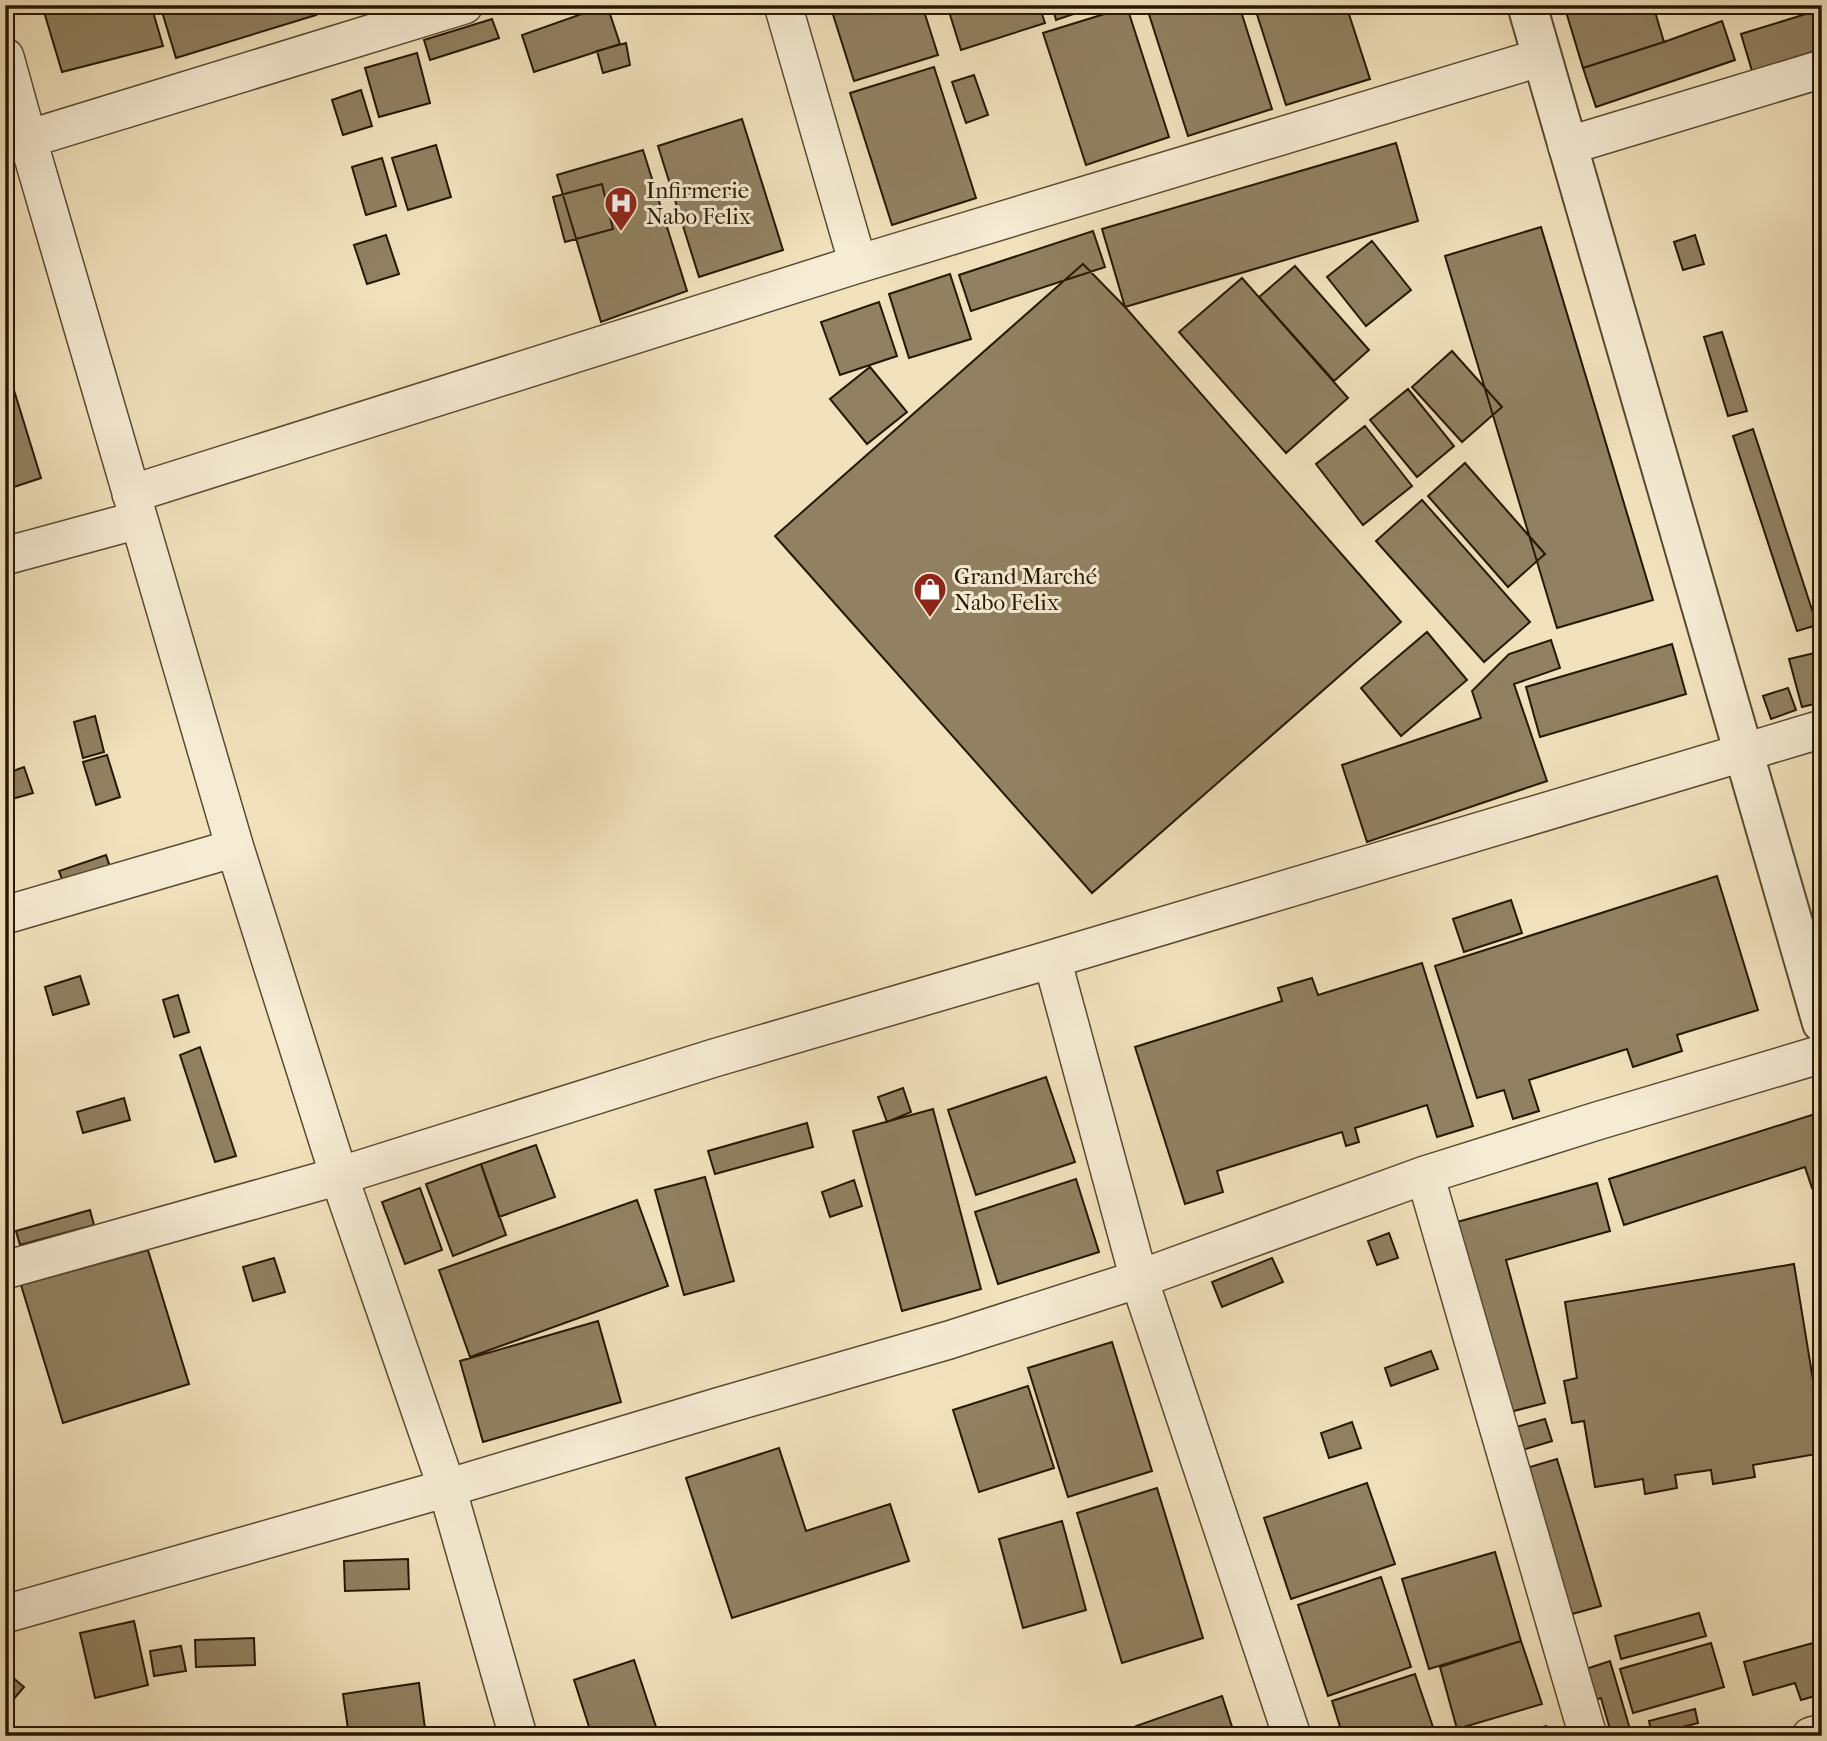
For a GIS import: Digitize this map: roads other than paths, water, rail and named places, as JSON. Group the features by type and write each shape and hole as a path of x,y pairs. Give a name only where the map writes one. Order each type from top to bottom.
{"street":[{"path":"16,143 464,5"},
{"path":"783,5 858,264"},
{"path":"1527,5 1822,1023"},
{"path":"5,57 16,143 134,507 235,848 339,1176 447,1488 518,1736"},
{"path":"5,556 134,507 858,264 1542,57"},
{"path":"1567,146 1822,69"},
{"path":"5,1270 339,1176 714,1058 1822,729"},
{"path":"5,915 235,848"},
{"path":"1052,959 1139,1279 1292,1736"},
{"path":"5,1614 447,1488 949,1340 1139,1279 1425,1175 1822,1054"},
{"path":"1425,1175 1588,1736"},
{"path":"1811,1736 1822,1733"}],"place":[{"name":"Infirmerie Nabo Felix","path":"621,233"},
{"name":"Grand Marché Nabo Felix","path":"930,619"}]}
